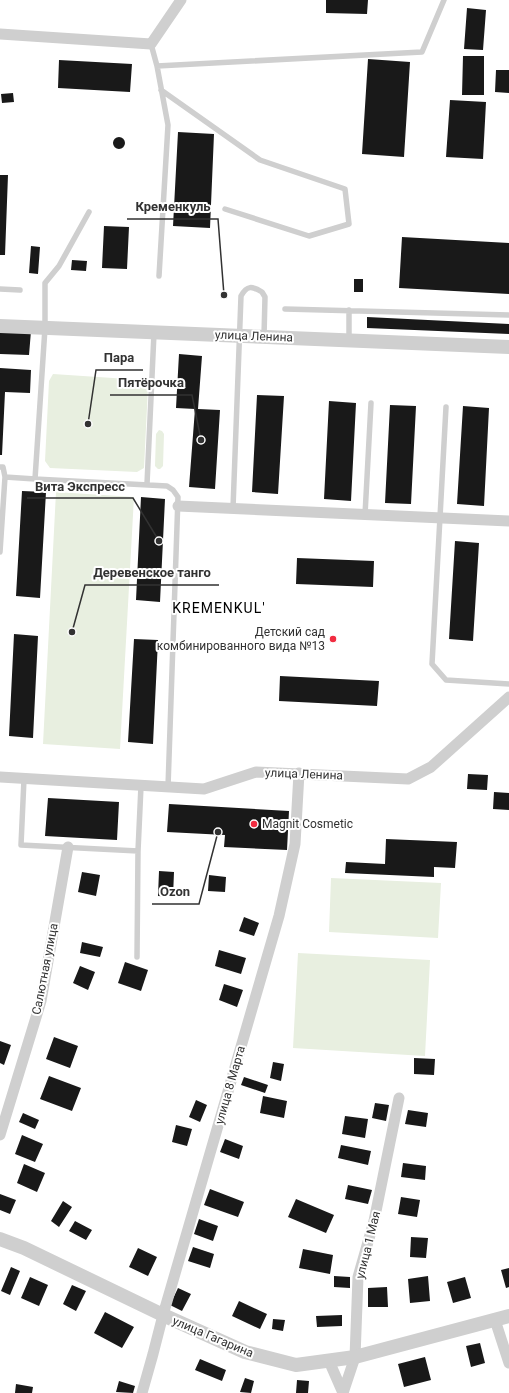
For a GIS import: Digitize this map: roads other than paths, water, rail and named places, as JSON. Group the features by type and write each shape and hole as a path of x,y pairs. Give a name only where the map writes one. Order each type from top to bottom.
{"street":[{"path":"0,34 151,44 181,0"},
{"name":"улица Ленина","path":"0,326 509,347"},
{"path":"178,506 509,521"},
{"name":"улица Ленина","path":"0,777 204,790 256,772 408,778 431,767 509,697"},
{"name":"улица 8 Марта","path":"142,1393 163,1315 279,916 295,844 299,773"},
{"name":"Салютная улица","path":"0,1135 41,1001 68,847"},
{"name":"улица 1 Мая","path":"343,1393 355,1357 358,1277 374,1221 399,1098"},
{"name":"улица Гагарина","path":"0,1239 24,1248 163,1315 245,1352 296,1365 355,1357 509,1316"},
{"path":"495,1320 509,1363"},
{"path":"328,1361 343,1393"}],"lane":[{"path":"157,66 422,52 444,0"},
{"path":"151,44 157,66 168,125 159,276"},
{"path":"162,90 260,160 345,189 348,224 309,236 224,209"},
{"path":"35,479 45,328 44,283 59,266 88,212"},
{"path":"233,508 241,296 244,290 249,288 256,288 262,292 265,297 264,336"},
{"path":"0,289 20,290"},
{"path":"285,308 509,315"},
{"path":"349,310 349,340"},
{"path":"146,484 154,332"},
{"path":"366,515 371,403"},
{"path":"446,408 432,664 446,680 509,684"},
{"path":"0,467 3,467 5,477 0,552"},
{"path":"5,477 167,486 173,490 178,497 168,787"},
{"path":"24,779 21,845 138,851"},
{"path":"137,957 138,851 142,786"}],"place":[{"name":"Кременкуль","path":"224,295"},
{"name":"Пара","path":"88,424"},
{"name":"Пятёрочка","path":"201,440"},
{"name":"Вита Экспресс","path":"159,541"},
{"name":"Деревенское танго","path":"72,632"},
{"name":"Детский сад комбинированного вида №13","path":"333,639"},
{"name":"Magnit Cosmetic","path":"254,824"},
{"name":"Ozon","path":"218,832"}],"district":[{"name":"KREMENKUL'","path":"219,608"}]}
